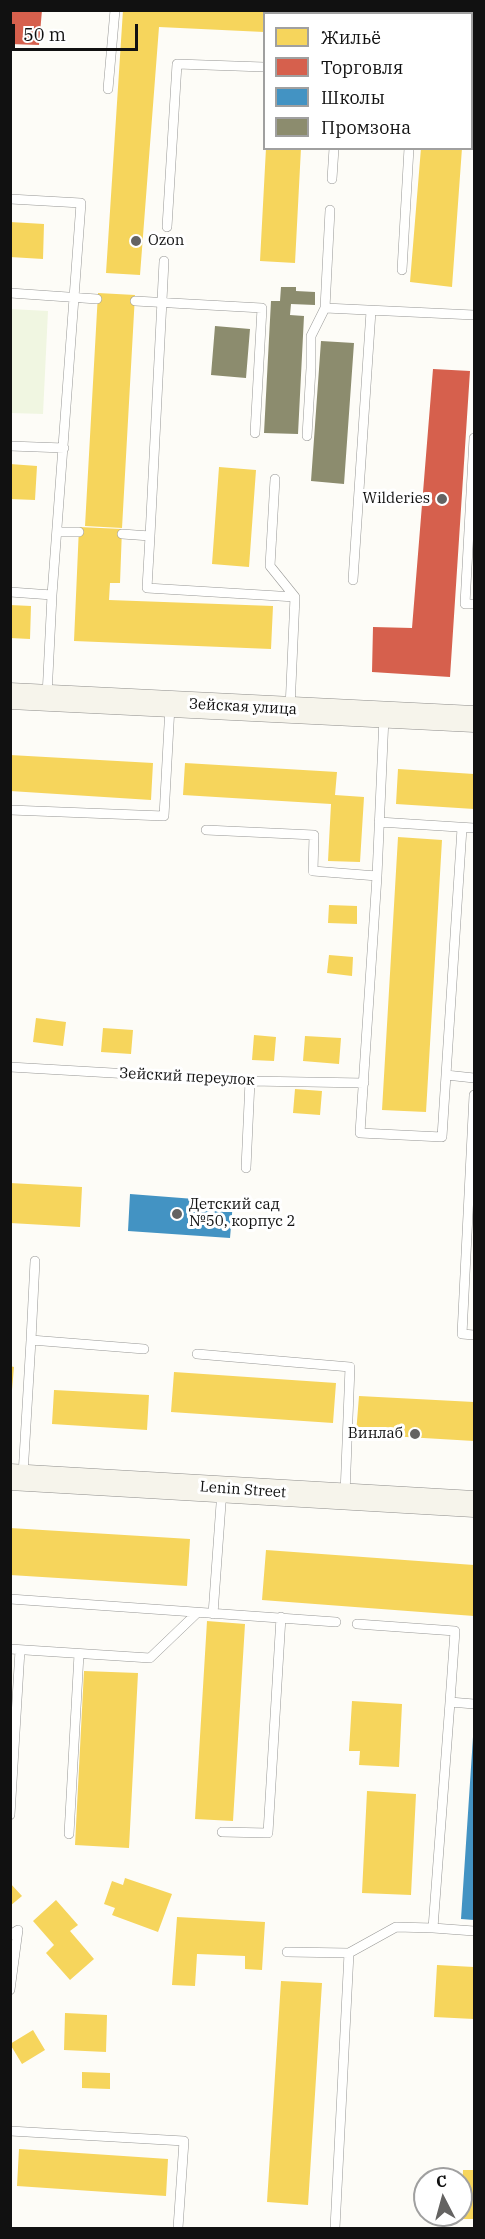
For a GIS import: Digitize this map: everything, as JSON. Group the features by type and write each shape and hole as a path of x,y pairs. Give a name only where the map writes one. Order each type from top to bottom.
{"street":[{"name":"Зейская улица","path":"10,696 474,719"},
{"name":"Lenin Street","path":"16,1477 474,1504"}],"lane":[{"path":"108,89 115,10"},
{"path":"167,227 177,64 263,67"},
{"path":"332,179 334,150"},
{"path":"402,270 410,150"},
{"path":"10,199 81,203 52,595 47,698"},
{"path":"307,436 311,336 325,308 330,210"},
{"path":"164,261 147,588 294,597"},
{"path":"10,293 98,298"},
{"path":"135,301 262,308 255,433"},
{"path":"325,308 474,315"},
{"path":"352,580 371,311"},
{"path":"474,438 465,603 474,604"},
{"path":"10,446 64,448"},
{"path":"274,479 270,566 294,597 290,710"},
{"path":"57,532 79,532"},
{"path":"122,534 150,536"},
{"path":"10,592 52,595"},
{"path":"10,810 164,816 170,704"},
{"path":"384,714 377,876 360,1133 442,1137 462,828"},
{"path":"379,822 474,828"},
{"path":"206,831 314,835 313,871 377,876"},
{"name":"Зейский переулок","path":"10,1067 250,1081 364,1083"},
{"path":"446,1074 474,1077"},
{"path":"246,1168 250,1081"},
{"path":"474,1095 462,1334 474,1335"},
{"path":"16,1477 31,1340 35,1261"},
{"path":"31,1340 144,1349"},
{"path":"197,1354 350,1367 345,1496"},
{"path":"213,1614 222,1488"},
{"path":"10,1599 336,1622"},
{"path":"10,1815 15,1650 150,1658 197,1613"},
{"path":"222,1832 268,1833 281,1617"},
{"path":"357,1624 455,1631 433,1928"},
{"path":"69,1834 79,1654"},
{"path":"450,1702 474,1704"},
{"path":"287,1952 349,1953 396,1928 474,1931"},
{"path":"10,1935 18,1930 10,1990"},
{"path":"335,2229 349,1953"},
{"path":"10,2131 184,2140 178,2229"}],"green space":[{"path":"10,309 48,311 43,414 11,413"}],"building: Жильё":[{"path":"123,10 329,10 329,12 263,12 263,32 159,27 140,275 106,273"},
{"path":"473,18 474,18 473,52"},
{"path":"266,150 301,150 295,263 260,261"},
{"path":"421,150 462,150 452,287 410,282"},
{"path":"10,222 44,224 43,259 10,257"},
{"path":"98,293 135,295 122,528 85,526"},
{"path":"10,464 37,466 35,500 10,499"},
{"path":"219,467 256,470 249,567 212,564"},
{"path":"79,527 122,529 120,583 110,583 109,600 273,606 271,649 74,641"},
{"path":"10,605 31,606 30,639 10,638"},
{"path":"10,755 153,763 151,800 10,791"},
{"path":"185,763 337,772 335,795 364,797 360,862 328,861 331,804 183,795"},
{"path":"398,769 474,774 474,809 396,804"},
{"path":"398,837 442,840 426,1112 382,1110"},
{"path":"329,905 357,906 357,924 328,923"},
{"path":"329,955 353,957 352,976 327,973"},
{"path":"36,1018 66,1022 63,1046 33,1042"},
{"path":"103,1028 133,1030 131,1054 101,1052"},
{"path":"254,1035 276,1037 274,1061 252,1060"},
{"path":"305,1036 341,1038 339,1064 303,1061"},
{"path":"295,1089 322,1091 320,1115 293,1113"},
{"path":"10,1183 82,1187 80,1227 10,1223"},
{"path":"10,1366 14,1367 12,1390 10,1390"},
{"path":"174,1372 336,1383 333,1423 171,1412"},
{"path":"54,1390 149,1395 147,1430 52,1424"},
{"path":"359,1396 474,1402 474,1441 356,1434"},
{"path":"10,1528 190,1539 187,1586 10,1575"},
{"path":"266,1550 474,1565 474,1616 262,1600"},
{"path":"207,1621 245,1624 233,1821 195,1819"},
{"path":"84,1671 138,1673 129,1848 75,1845"},
{"path":"352,1701 402,1704 399,1767 359,1765 360,1751 349,1751"},
{"path":"367,1791 416,1794 411,1895 362,1893"},
{"path":"125,1878 172,1894 158,1932 112,1915 115,1908 104,1904 112,1881 123,1885"},
{"path":"10,1883 22,1896 10,1906"},
{"path":"56,1900 78,1925 70,1931 94,1959 70,1980 46,1953 54,1945 33,1921"},
{"path":"177,1917 265,1922 262,1970 245,1969 245,1956 197,1954 195,1986 172,1985"},
{"path":"437,1965 474,1967 474,2019 434,2017"},
{"path":"281,1981 322,1983 308,2205 267,2202"},
{"path":"65,2013 107,2015 106,2052 64,2050"},
{"path":"33,2030 45,2050 22,2064 10,2044"},
{"path":"82,2072 110,2073 110,2089 82,2088"},
{"path":"19,2149 168,2159 166,2196 17,2186"},
{"path":"473,2170 474,2170 473,2219"}],"building: Торговля":[{"path":"10,10 42,10 39,45 10,44"},
{"name":"Wilderies","path":"433,369 470,371 450,677 372,672 373,627 412,628"}],"building: Школы":[{"path":"130,1194 233,1202 230,1238 128,1231"},
{"path":"474,1738 474,1920 461,1919"}],"building: Промзона":[{"path":"281,287 296,287 296,291 315,292 315,305 291,304 290,315 304,316 298,434 264,433 271,301 280,301"},
{"path":"215,326 250,329 246,378 211,375"},
{"path":"321,341 354,343 344,484 311,481"}],"place":[{"name":"Ozon","path":"136,241"},
{"name":"Wilderies","path":"442,499"},
{"name":"Детский сад №50, корпус 2","path":"177,1214"},
{"name":"Винлаб","path":"415,1434"}]}
